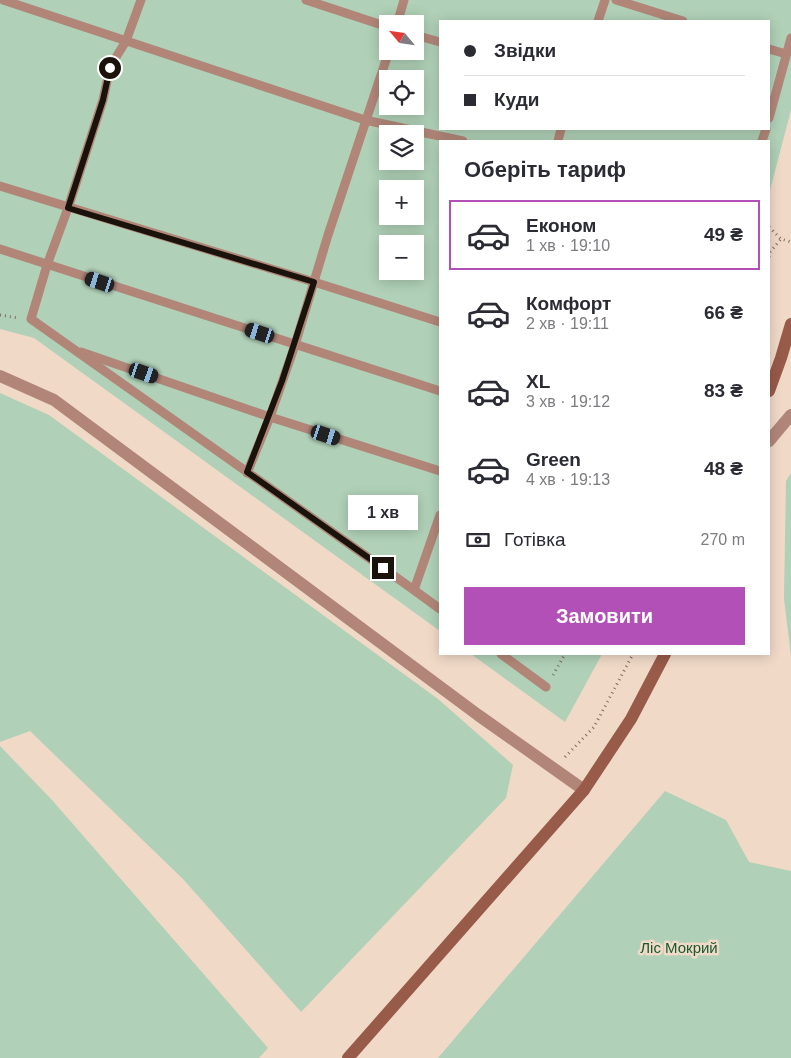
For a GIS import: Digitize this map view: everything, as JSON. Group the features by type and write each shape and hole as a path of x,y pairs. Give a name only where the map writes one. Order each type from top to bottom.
{"main road":[{"path":"770,388 791,324"},
{"path":"348,1058 584,790 631,719 664,655"}],"street":[{"path":"0,376 54,400 478,715 584,790"},
{"path":"770,440 791,415"}],"lane":[{"path":"3,0 365,120 458,140"},
{"path":"141,0 126,41 110,68 103,100 68,208 47,264 31,319 439,608"},
{"path":"306,0 379,24"},
{"path":"400,15 404,0"},
{"path":"598,20 605,0"},
{"path":"616,0 680,20"},
{"path":"424,38 439,42"},
{"path":"770,114 791,38"},
{"path":"770,49 786,54"},
{"path":"247,472 270,417 295,345 385,60"},
{"path":"0,186 439,322"},
{"path":"0,249 439,391"},
{"path":"72,348 270,417 439,471"},
{"path":"414,590 439,518"},
{"path":"502,655 546,686"}],"path":[{"path":"770,229 781,239 791,242"},
{"path":"770,252 781,239"},
{"path":"546,686 564,655"},
{"path":"554,768 594,727 633,655"}],"green space":[{"path":"0,0 791,0 791,110 770,190 770,140 439,140 439,630 34,338 0,329"},
{"path":"0,393 49,415 438,699 513,765 506,798 301,1012 183,879 30,731 0,742"},
{"path":"791,473 791,656 784,599 786,481"},
{"path":"472,655 601,655 565,722"},
{"path":"0,746 52,800 268,1048 259,1058 0,1058"},
{"name":"Ліс Мокрий","path":"665,791 726,820 749,862 791,871 791,1058 438,1058"}],"route":[{"path":"110,68 103,100 68,208 314,282 270,417 247,472 383,568"}]}
